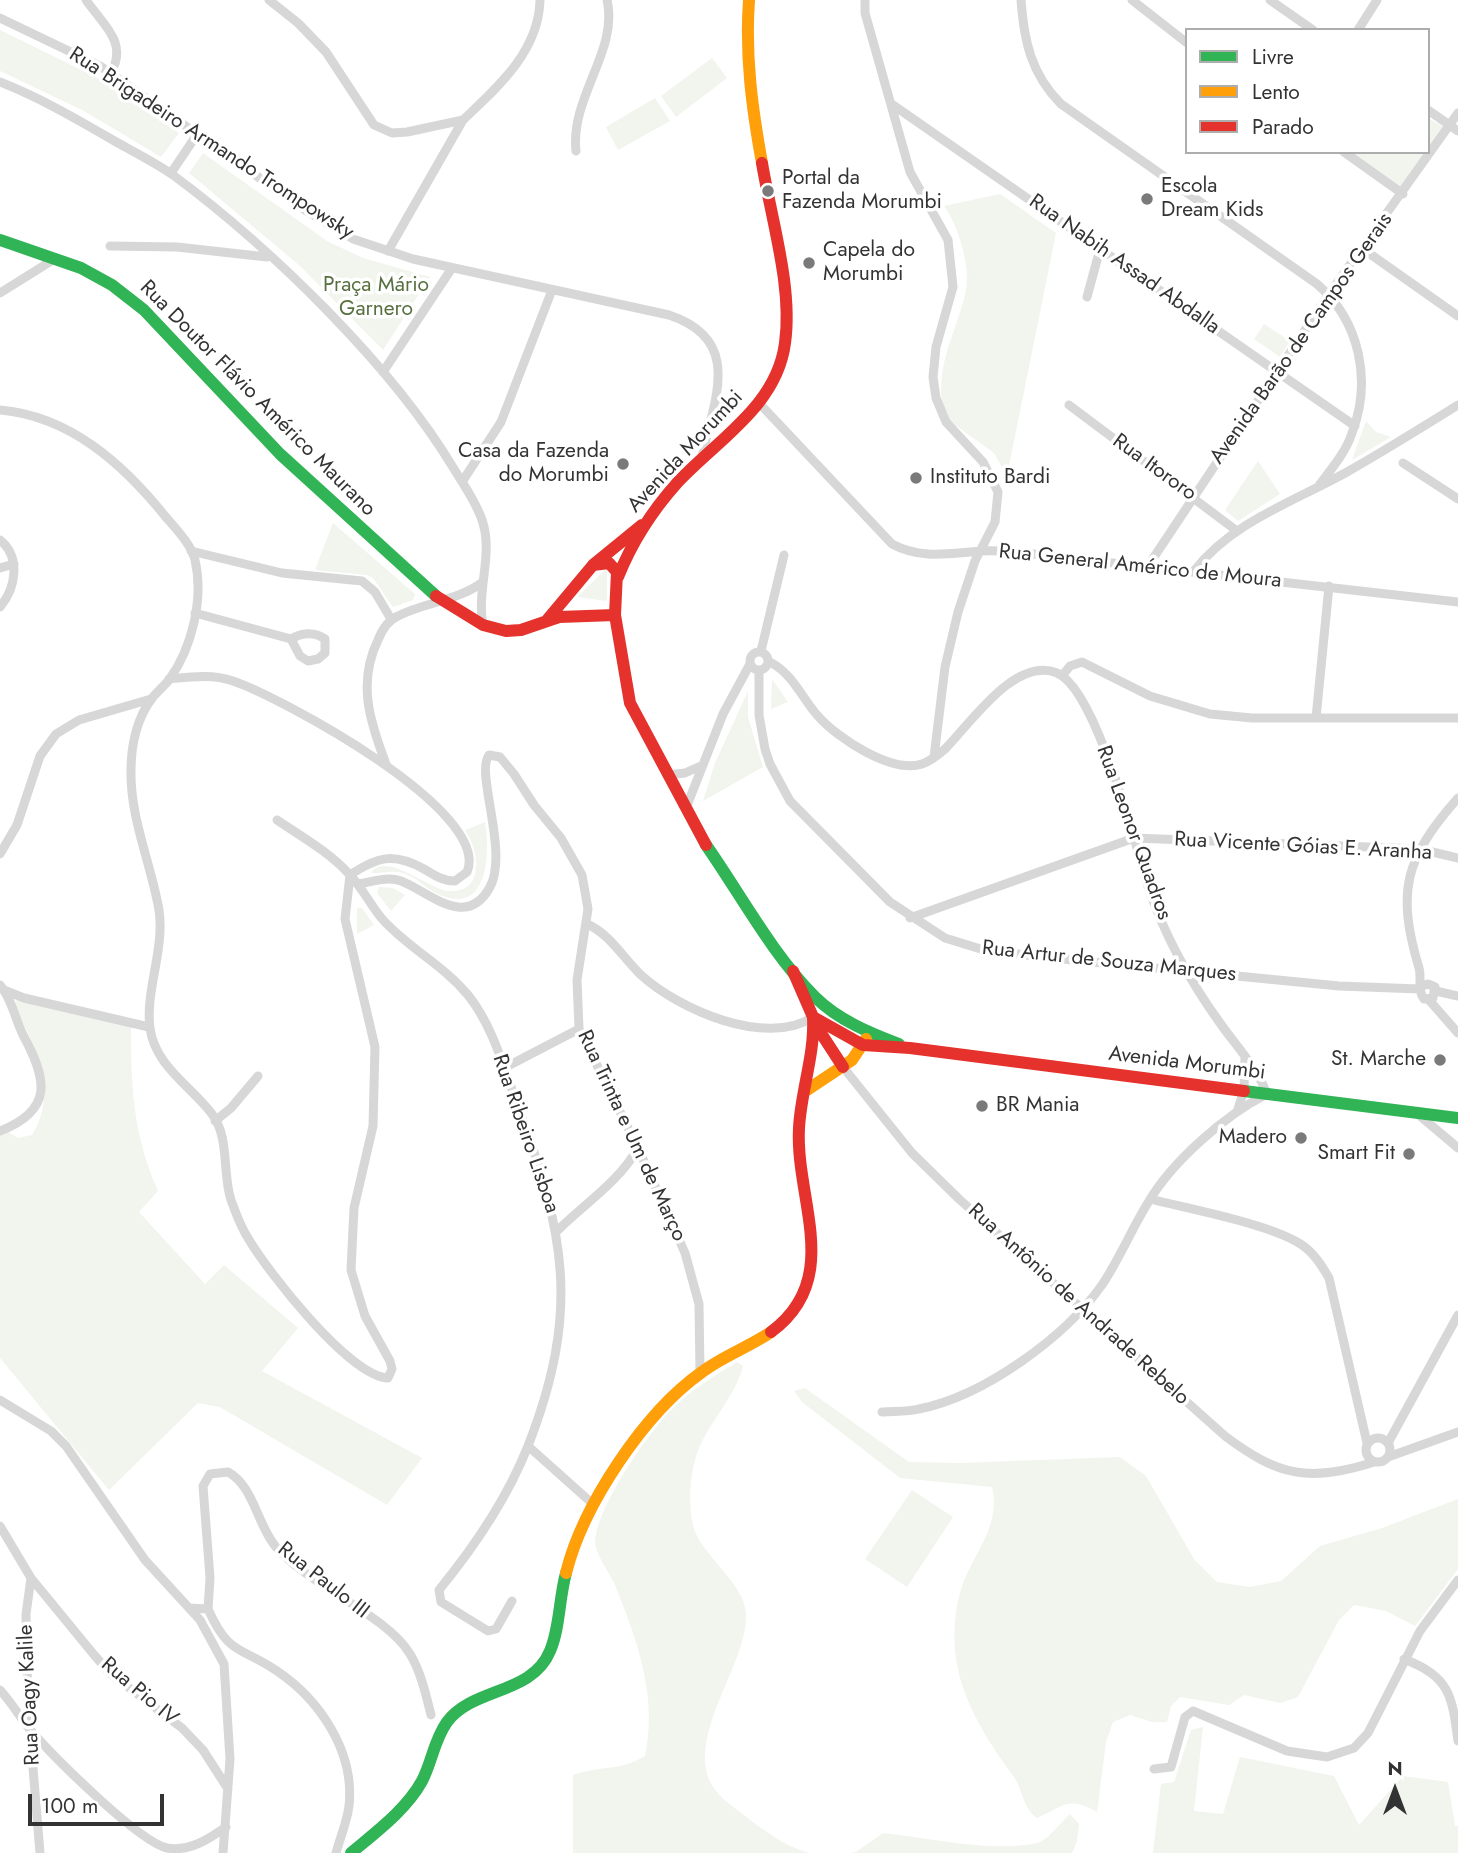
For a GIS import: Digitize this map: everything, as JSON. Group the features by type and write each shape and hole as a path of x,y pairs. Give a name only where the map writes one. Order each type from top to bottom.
{"main road":[{"name":"Avenida Morumbi","path":"749,0 746,40 749,91 788,317 780,365 759,403 702,457 642,525 618,577 615,615 630,702 705,843 793,971 828,1009 865,1036 910,1048 1458,1118"},
{"name":"Rua Doutor Flávio Américo Maurano","path":"0,240 57,258 89,272 142,309 257,432 334,507 441,601 483,625 506,631 572,615 615,615"},
{"path":"547,620 593,565 642,525"},
{"path":"593,565 609,563 618,577"},
{"path":"565,598 572,615"},
{"name":"Avenida Morumbi","path":"793,971 821,1036 843,1067"},
{"path":"351,1853 389,1820 420,1784 439,1736 451,1717 467,1703 531,1678 540,1669 550,1652 570,1561 594,1505 640,1438 700,1372 782,1324 802,1298 811,1260 811,1237 799,1146 799,1126 815,1051 813,1017 827,1015 865,1036 843,1067 807,1090"}],"street":[{"path":"86,0 118,47 118,60 111,73"},
{"path":"269,0 298,23 326,52 374,125 392,133 463,120"},
{"path":"388,251 463,120 497,87 526,49 538,23 540,0"},
{"path":"576,150 575,129 580,103 606,37 607,0"},
{"path":"865,0 870,33 893,105 910,172 948,240 953,274 950,299 936,347 933,377 936,398 952,431 983,463 998,492 995,522 958,612 947,656 934,757"},
{"path":"1021,0 1025,40 1032,62 1043,84 1060,104 1329,294 1346,318 1360,363 1361,397 1354,426 1342,454 1320,484"},
{"path":"1132,0 1185,41"},
{"path":"1270,0 1310,28"},
{"path":"1359,28 1377,0"},
{"name":"Rua Brigadeiro Armando Trompowsky","path":"0,18 111,73 331,228 388,251 452,268 687,321 709,339 717,354 719,374 702,457"},
{"path":"0,82 70,116 170,173 221,213 269,257 383,372 439,444 485,528 483,625"},
{"name":"Rua Nabih Assad Abdalla","path":"893,105 1354,426"},
{"path":"1430,111 1454,128"},
{"name":"Avenida Barão de Campos Gerais","path":"1148,566 1192,496 1329,294 1454,128 1458,113"},
{"path":"170,173 198,133"},
{"path":"1347,154 1404,194"},
{"path":"110,246 177,247 269,257"},
{"path":"1087,297 1100,249"},
{"path":"1363,249 1458,316"},
{"path":"0,293 57,258"},
{"path":"383,372 452,268"},
{"path":"462,482 501,422 552,290"},
{"name":"Rua General Américo de Moura","path":"759,403 892,544 926,556 981,551 1148,566 1458,602"},
{"name":"Rua Itororo","path":"1069,405 1237,531"},
{"path":"1194,571 1216,544 1320,484 1357,466 1458,405"},
{"path":"0,410 55,423 103,452 146,492 191,551 197,579 195,613 186,645 169,679 151,699 137,728 131,771 138,828 159,909 159,942 149,1027 171,1072 215,1121 224,1147 227,1186 241,1226 258,1254 291,1297 362,1369 388,1378 392,1369 390,1361 365,1316 351,1270 354,1208 373,1126 375,1047 345,919 350,875 373,860 399,859 438,878 455,881 462,878 470,866 469,853 457,832 387,765 308,715 233,681 212,676 169,679"},
{"path":"1342,454 1348,463 1357,466"},
{"path":"1403,463 1458,499"},
{"path":"0,540 11,552 14,564 12,589 0,607"},
{"path":"191,551 282,573 362,581 375,592 391,619"},
{"path":"784,555 761,651 768,661 788,675 826,725 852,745 878,757 912,765 934,757 1018,674 1044,671 1062,676 1075,662 1082,662 1131,688 1185,708 1252,719 1458,718"},
{"path":"0,568 14,564"},
{"path":"387,765 372,727 366,679 375,644 391,619 464,594 483,582"},
{"path":"1316,718 1329,586"},
{"path":"195,613 290,639"},
{"path":"686,808 723,714 750,664 751,656 761,651"},
{"path":"750,664 759,670 765,668 768,661"},
{"name":"Rua Artur de Souza Marques","path":"759,670 759,715 765,749 769,764 790,801 909,918 945,938 984,950 1458,996"},
{"name":"Rua Leonor Quadros","path":"1062,676 1070,684 1094,725 1115,774 1153,902 1187,971 1219,1022 1245,1056 1267,1094"},
{"path":"0,854 12,837 40,756 56,734 79,720 151,699"},
{"name":"Rua Trinta e Um de Março","path":"358,884 382,879 400,881 443,905 452,906 468,905 485,895 492,883 496,864 496,832 486,759 489,755 496,755 514,774 534,805 548,818 575,861 586,894 587,924 577,980 579,1030 638,1148 694,1277 699,1304 700,1372"},
{"path":"667,775 685,773 703,765"},
{"path":"1458,798 1438,820 1420,849 1407,882 1406,914 1410,940 1420,972 1431,994 1458,1032"},
{"name":"Rua Ribeiro Lisboa","path":"277,820 327,854 350,875 382,920 447,973 468,996 485,1023 504,1068 546,1187 557,1231 563,1276 562,1313 536,1424 506,1494 481,1535 439,1590 438,1597 440,1602 488,1631 496,1629 512,1601"},
{"name":"Rua Vicente Góias E. Aranha","path":"909,918 1134,838 1420,849 1458,858"},
{"path":"587,924 600,931 663,993 708,1016 747,1025 788,1027 813,1017"},
{"path":"2,988 24,998 149,1027"},
{"path":"0,1130 17,1124 32,1112 42,1087 37,1059 2,988"},
{"path":"504,1068 579,1030"},
{"path":"1237,1113 1244,1090 1245,1056"},
{"name":"Rua Antônio de Andrade Rebelo","path":"843,1067 912,1153 1255,1459 1288,1472 1338,1473 1374,1462 1382,1445"},
{"path":"215,1121 231,1108 258,1076"},
{"path":"882,1412 922,1409 991,1379 1048,1341 1083,1308 1103,1282 1150,1199 1174,1168 1237,1113 1267,1094"},
{"path":"1417,1113 1458,1148"},
{"path":"557,1231 585,1203 617,1178 638,1148"},
{"path":"1150,1199 1279,1234 1302,1245 1318,1259 1329,1278 1363,1424 1382,1445 1401,1452 1458,1432"},
{"path":"1353,1469 1366,1454 1382,1445 1397,1425 1458,1315"},
{"path":"0,1401 51,1431 66,1446 145,1560 189,1608 215,1644 223,1664 229,1790 223,1853"},
{"path":"528,1446 594,1505"},
{"path":"1366,1454 1374,1462"},
{"name":"Rua Paulo III","path":"208,1609 211,1578 203,1486 210,1474 228,1472 242,1482 260,1523 284,1555 387,1631 410,1652 422,1681 431,1715"},
{"name":"Rua Pio IV","path":"0,1526 31,1578 111,1674 169,1717 203,1750 229,1790"},
{"name":"Rua Oagy Kalile","path":"31,1578 26,1614 40,1853"},
{"path":"1154,1769 1171,1767 1185,1717 1193,1711 1287,1751 1327,1757 1354,1748 1368,1733 1404,1659 1458,1580"},
{"path":"189,1608 208,1609 235,1650 275,1670 303,1691 329,1724 343,1757 348,1784 349,1806 336,1853"},
{"path":"223,1664 227,1656 235,1650"},
{"path":"1404,1659 1429,1670 1448,1688 1458,1741"},
{"path":"0,1690 31,1731 116,1812 160,1846 188,1847 226,1828"}],"green space":[{"path":"0,30 102,80 179,133 161,157 84,111 0,71"},
{"path":"712,58 727,78 676,117 661,96"},
{"path":"655,98 670,121 618,150 606,127"},
{"path":"1430,119 1447,129 1403,194 1347,154 1430,154"},
{"name":"Praça Mário Garnero","path":"203,153 327,241 363,258 430,277 383,350 299,265 189,173"},
{"path":"1000,194 1056,233 1007,476 994,453 944,417 941,383 946,354 967,285 963,249 955,225 944,206"},
{"path":"1264,324 1290,341 1280,357 1254,339"},
{"path":"1366,421 1376,432 1391,437 1352,460"},
{"path":"1258,461 1280,494 1238,521 1225,510"},
{"path":"333,523 415,594 413,600 393,607 373,578 367,575 315,570"},
{"path":"605,570 607,601 577,597"},
{"path":"772,679 788,702 771,709"},
{"path":"748,691 748,717 763,767 703,801 715,763"},
{"path":"485,822 487,849 483,877 477,889 468,897 456,899 440,895 403,873 371,873 378,867 387,866 409,873 441,889 461,890 474,878 476,868 474,848 465,830"},
{"path":"379,887 393,888 405,895 391,911 377,893"},
{"path":"357,908 362,908 374,925 357,934"},
{"path":"16,1000 131,1027 138,1130 158,1191 139,1212 205,1284 224,1265 298,1328 262,1371 422,1458 387,1505 220,1407 198,1403 109,1490 0,1358 0,1127 18,1138 32,1135 44,1103 41,1070 30,1037 14,1007"},
{"path":"737,1362 743,1366 739,1378 699,1448 691,1487 692,1518 696,1534 741,1596 746,1619 736,1660 710,1726 706,1768 713,1787 728,1803 775,1838 809,1853 573,1853 573,1775 636,1761 645,1756 648,1734 647,1690 638,1647 615,1585 596,1547 596,1533 623,1475 662,1420 695,1389"},
{"path":"805,1388 909,1462 961,1463 1120,1457 1146,1476 1194,1559 1217,1582 1250,1587 1281,1581 1320,1546 1382,1528 1458,1499 1458,1569 1415,1626 1386,1611 1354,1605 1339,1620 1298,1697 1280,1703 1244,1695 1229,1705 1180,1697 1171,1706 1167,1722 1152,1722 1130,1715 1113,1722 1106,1742 1097,1812 1079,1804 1066,1804 1037,1818 1028,1809 1017,1783 974,1713 958,1669 955,1620 960,1593 993,1516 992,1487 900,1478 802,1402 794,1391"},
{"path":"912,1490 953,1517 907,1587 865,1559"},
{"path":"1203,1727 1194,1811 1223,1814 1240,1757 1334,1776 1359,1825 1403,1776 1448,1782 1455,1826 1458,1826 1458,1853 1153,1853 1161,1784 1174,1782 1191,1730"},
{"path":"1070,1814 1079,1824 1072,1853 849,1853 856,1852 883,1833 981,1846 1038,1843"}],"traffic: fast":[{"path":"0,240 81,268 112,285 144,310 280,454 436,596"},
{"path":"706,845 771,943 815,997 844,1019 899,1044"},
{"path":"1244,1091 1458,1118"},
{"path":"351,1853 408,1802 422,1781 443,1729 458,1711 472,1702 516,1684 530,1676 541,1665 553,1642 566,1573"}],"traffic: slow":[{"path":"749,0 750,82 762,163"},
{"path":"807,1090 852,1060 866,1039"},
{"path":"566,1573 574,1547 601,1490 638,1436 659,1411 702,1372 771,1332"}],"traffic: jam":[{"path":"618,577 636,539 659,505 677,483 758,404 780,365 787,322 784,276 762,163"},
{"path":"547,620 593,565 642,525"},
{"path":"593,565 609,563 617,572 615,615 630,703 706,845"},
{"path":"436,596 483,625 506,631 521,630 559,617 615,615"},
{"path":"793,971 813,1017 863,1045 910,1048 1244,1091"},
{"path":"771,1332 793,1311 806,1287 811,1263 811,1237 799,1128 812,1045 813,1017"},
{"path":"817,1027 843,1067"}],"place":[{"name":"Portal da Fazenda Morumbi","path":"768,191"},
{"name":"Escola Dream Kids","path":"1147,199"},
{"name":"Capela do Morumbi","path":"809,263"},
{"name":"Casa da Fazenda do Morumbi","path":"623,464"},
{"name":"Instituto Bardi","path":"916,478"},
{"name":"St. Marche","path":"1440,1060"},
{"name":"BR Mania","path":"982,1106"},
{"name":"Madero","path":"1301,1138"},
{"name":"Smart Fit","path":"1409,1154"}]}
